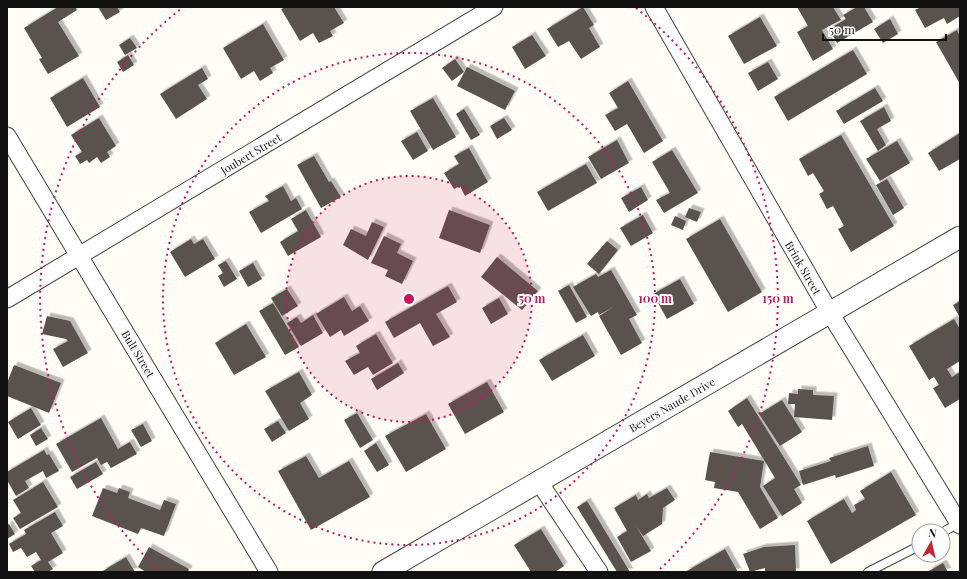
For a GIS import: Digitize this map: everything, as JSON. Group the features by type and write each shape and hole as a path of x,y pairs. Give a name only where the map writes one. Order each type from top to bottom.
{"street":[{"name":"Joubert Street","path":"7,299 494,7"},
{"name":"Brink Street","path":"654,7 830,313 960,524"},
{"name":"Bult Street","path":"7,136 269,572"},
{"name":"Beyers Naude Drive","path":"383,572 960,237"},
{"path":"539,482 599,572"}],"lane":[{"path":"868,572 911,550"}],"building":[{"path":"58,7 75,7 77,10 58,22 79,56 48,74 39,59 42,58 24,28"},
{"path":"98,7 117,7 120,12 106,20"},
{"path":"286,7 334,7 344,23 330,31 333,36 319,43 313,33 300,41 281,9"},
{"path":"583,7 594,25 589,28 600,47 581,59 569,41 558,47 547,29"},
{"path":"797,7 833,7 841,20 822,30 833,49 813,61 797,32 808,26"},
{"path":"857,7 864,7 873,22 837,43 829,29 846,19 843,15"},
{"path":"921,7 960,7 960,16 947,24 944,18 925,28 915,10"},
{"path":"760,17 777,46 744,64 728,36"},
{"path":"890,19 898,34 883,43 874,29"},
{"path":"263,24 284,60 270,68 273,73 260,81 254,71 241,79 223,48"},
{"path":"957,30 960,36 960,84 936,42"},
{"path":"532,35 546,56 525,69 512,47"},
{"path":"130,38 137,48 125,55 119,45"},
{"path":"853,50 867,74 788,121 774,97"},
{"path":"128,55 134,65 123,72 117,62"},
{"path":"455,59 464,72 452,81 442,68"},
{"path":"768,62 778,79 758,91 748,73"},
{"path":"467,67 515,91 505,110 457,86"},
{"path":"202,68 208,79 198,85 207,99 176,119 160,94"},
{"path":"83,78 100,107 67,127 50,98"},
{"path":"628,81 663,141 644,153 627,124 615,131 605,115 618,108 609,93"},
{"path":"875,88 883,101 844,124 836,111"},
{"path":"433,98 456,137 433,150 410,111"},
{"path":"884,107 891,121 877,129 886,145 878,151 860,121"},
{"path":"464,109 480,135 471,140 456,114"},
{"path":"99,118 116,146 107,152 110,157 101,163 97,157 89,163 87,160 80,164 75,156 82,152 71,135"},
{"path":"504,118 512,130 497,139 490,126"},
{"path":"417,132 428,151 413,160 401,141"},
{"path":"960,133 960,159 939,171 928,153"},
{"path":"841,135 894,226 851,252 838,229 844,226 833,206 827,209 819,194 824,191 813,173 808,176 799,159"},
{"path":"617,140 629,163 601,179 588,157"},
{"path":"897,141 910,163 880,181 866,159"},
{"path":"469,148 488,182 465,196 460,186 454,189 444,173 459,164 454,156"},
{"path":"672,150 698,193 664,213 656,200 670,193 652,162"},
{"path":"314,156 329,182 331,181 341,197 321,208 297,165"},
{"path":"586,164 597,183 548,211 537,192"},
{"path":"887,179 904,208 893,215 876,185"},
{"path":"283,186 291,201 296,198 302,209 261,233 249,212 269,201 265,196"},
{"path":"641,187 648,200 629,212 621,198"},
{"path":"689,208 701,212 697,222 685,217"},
{"path":"306,210 321,237 288,256 280,242 298,231 291,219"},
{"path":"449,210 490,225 480,253 439,238"},
{"path":"643,215 653,233 631,246 620,228"},
{"path":"675,216 686,221 683,230 671,225"},
{"path":"720,219 762,292 728,312 686,239"},
{"path":"372,222 384,227 368,260 343,245 351,229 366,236"},
{"path":"384,236 401,244 397,253 413,261 402,284 385,276 388,270 371,263"},
{"path":"191,239 194,244 203,239 215,259 185,277 170,252"},
{"path":"607,241 618,250 599,274 587,264"},
{"path":"497,257 538,291 522,310 481,277"},
{"path":"226,261 237,279 224,287 218,276 223,273 218,265"},
{"path":"253,263 262,279 248,287 239,271"},
{"path":"611,270 637,315 629,319 642,343 621,355 599,316 615,306 599,315 598,312 591,316 573,287 596,274 598,277"},
{"path":"680,279 694,304 667,319 653,294"},
{"path":"569,285 587,317 576,323 558,291"},
{"path":"448,286 457,302 436,314 450,337 433,346 420,323 394,338 385,322"},
{"path":"287,289 298,306 282,316 271,298"},
{"path":"344,297 352,311 360,306 369,321 344,336 341,330 330,337 316,314"},
{"path":"499,298 508,314 491,324 482,308"},
{"path":"960,301 960,318 953,305"},
{"path":"273,303 299,347 285,355 259,311"},
{"path":"313,315 323,333 301,346 287,323 297,317 301,323"},
{"path":"47,316 70,321 88,353 63,367 53,349 68,341 66,339 42,334"},
{"path":"954,319 960,329 960,361 947,369 952,377 960,372 960,399 945,408 933,388 939,385 934,377 929,380 909,346"},
{"path":"246,324 266,357 234,375 215,343"},
{"path":"376,334 393,363 373,375 368,367 354,375 345,361 360,353 356,346"},
{"path":"583,335 595,356 552,381 539,360"},
{"path":"398,363 404,373 377,390 371,379"},
{"path":"14,365 61,383 49,413 7,396 7,383"},
{"path":"299,372 312,395 300,403 309,419 289,431 265,391"},
{"path":"487,382 504,412 465,434 448,404"},
{"path":"798,389 813,390 813,395 834,396 832,420 794,417 795,404 788,404 789,393 798,394"},
{"path":"747,398 801,485 794,489 802,503 782,516 763,486 775,478 742,424 738,427 728,411"},
{"path":"782,400 802,432 780,446 759,414"},
{"path":"31,408 41,425 18,439 8,422"},
{"path":"357,413 373,440 360,448 344,420"},
{"path":"426,414 446,449 406,472 385,436"},
{"path":"101,418 118,449 130,442 137,454 111,468 107,462 101,465 97,458 72,472 56,444"},
{"path":"278,421 286,433 272,442 264,429"},
{"path":"143,424 152,441 141,447 131,430"},
{"path":"41,428 48,439 36,446 30,435"},
{"path":"376,443 389,465 377,472 364,451"},
{"path":"868,446 874,466 836,478 835,475 803,485 799,471 831,461 829,458"},
{"path":"44,450 47,455 49,454 59,471 46,478 43,471 25,481 29,488 16,496 7,480 7,472"},
{"path":"710,452 764,461 760,487 778,518 760,529 738,492 714,488 715,482 705,480"},
{"path":"306,456 319,478 349,461 370,497 311,530 278,471"},
{"path":"96,462 103,474 77,489 70,477"},
{"path":"891,472 916,515 831,564 807,521 844,499 852,513 856,510 854,505 865,499 860,491"},
{"path":"43,482 58,507 20,529 13,518 21,513 13,500"},
{"path":"103,488 117,493 119,488 130,492 128,498 160,510 164,500 176,504 164,536 141,528 138,534 92,516"},
{"path":"667,488 675,500 663,508 662,524 643,536 636,526 651,551 631,562 617,537 627,531 614,508 636,495 638,500 647,494 649,498"},
{"path":"587,501 630,572 617,572 577,507"},
{"path":"55,512 63,526 51,533 63,553 48,562 53,569 48,572 35,572 31,566 41,560 36,552 27,557 21,548 13,552 9,544 26,534 24,530"},
{"path":"9,524 15,534 7,539 7,525"},
{"path":"541,529 564,566 555,572 531,572 514,545"},
{"path":"795,545 796,572 765,572 765,568 750,572 743,554 764,547"},
{"path":"149,547 189,569 188,572 146,572 138,567"},
{"path":"725,549 738,572 685,572"},
{"path":"126,557 135,572 101,572"},
{"path":"943,563 948,572 927,572"}]}
